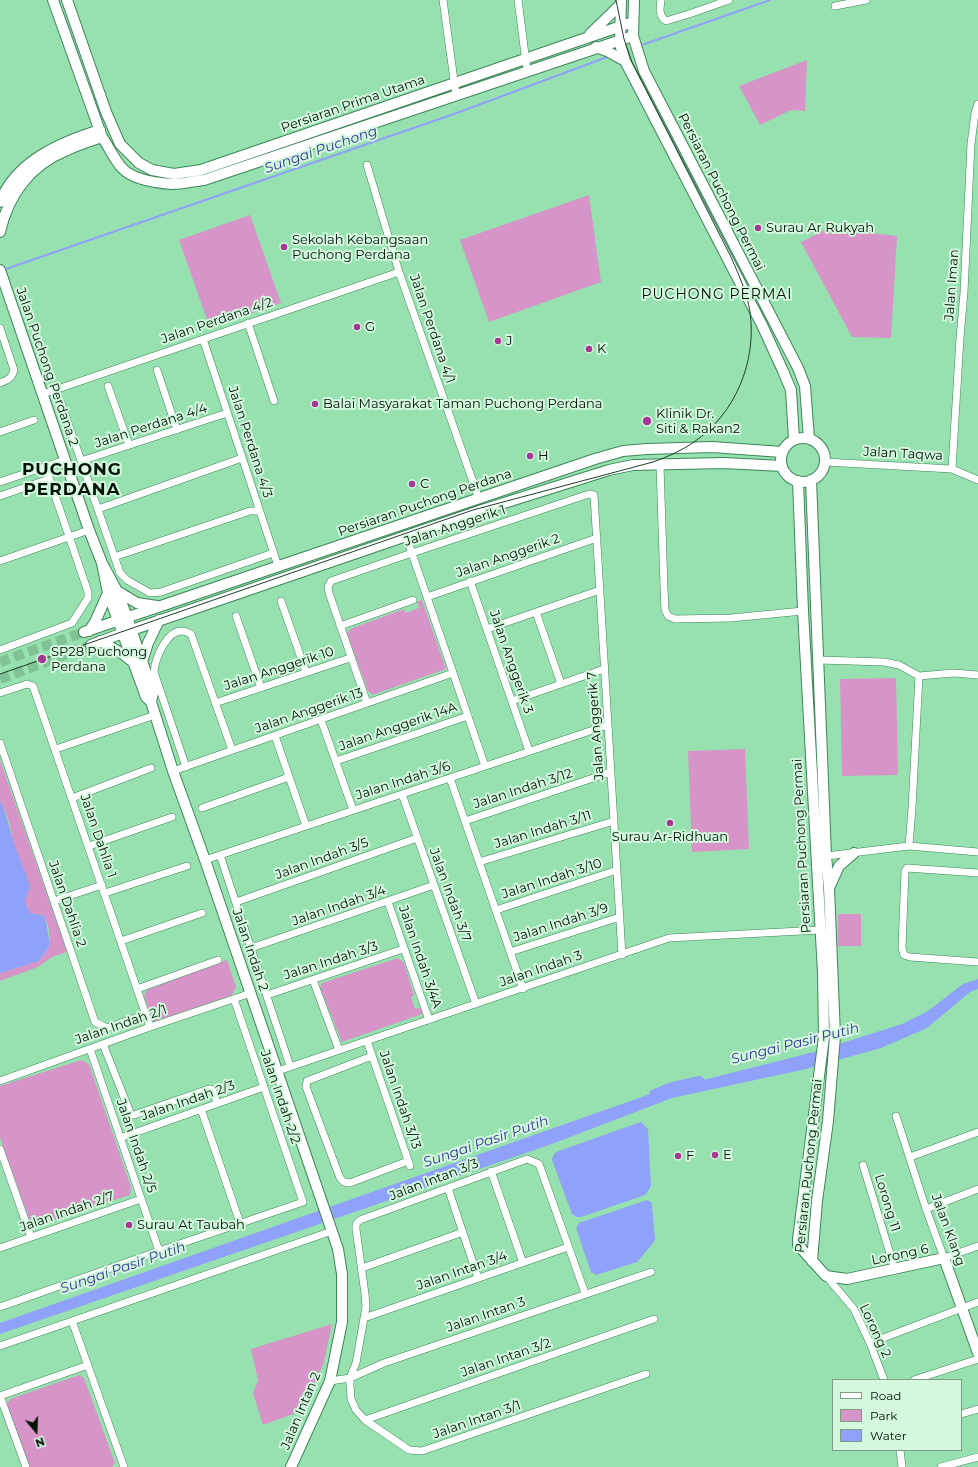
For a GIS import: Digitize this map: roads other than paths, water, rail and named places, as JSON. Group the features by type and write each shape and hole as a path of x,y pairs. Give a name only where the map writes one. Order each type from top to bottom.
{"main road":[{"name":"Persiaran Prima Utama","path":"53,0 95,115 112,152 124,170 136,177 153,182 173,184 204,180 596,47 620,44 633,39"},
{"name":"Persiaran Prima Utama","path":"67,0 106,112 120,144 139,163 152,170 174,174 201,170 633,22"},
{"name":"Persiaran Puchong Permai","path":"634,0 633,39 644,71 798,368 805,386 809,438"},
{"path":"583,38 595,30 621,2"},
{"name":"Persiaran Puchong Permai","path":"621,2 620,44 625,61 762,326 783,371 791,390 794,439"},
{"path":"596,47 625,61"},
{"path":"102,133 106,112"},
{"path":"0,232 14,192 31,173 59,154 87,138 95,115"},
{"path":"0,202 8,187 27,167 40,156 61,144 102,133 120,144"},
{"path":"87,138 112,152"},
{"name":"Jalan Puchong Perdana 2","path":"0,270 89,530 127,631"},
{"path":"809,438 823,450 825,462 820,473 811,480 798,481 788,476 782,466 782,452 794,439 809,438"},
{"name":"Persiaran Puchong Perdana","path":"112,592 96,622 86,632 595,459 623,451 712,447 782,452"},
{"name":"Persiaran Puchong Perdana","path":"138,663 123,654 95,643 406,536 609,470 633,465 724,463 782,466"},
{"name":"Persiaran Puchong Permai","path":"811,480 835,1043 828,1121 817,1201 812,1261"},
{"name":"Persiaran Puchong Permai","path":"798,481 803,611 823,973 823,1048 798,1239 798,1245 812,1261"},
{"path":"112,592 137,603 160,606"},
{"path":"138,663 160,620"},
{"name":"Jalan Indah 2","path":"127,631 138,663 146,697 151,702 156,715 324,1207"},
{"path":"815,835 822,851 826,856 818,888"},
{"path":"832,961 826,936 820,930 827,914 829,892 839,866 854,853"},
{"name":"Jalan Intan 2","path":"292,1467 330,1381 342,1322 342,1274 338,1249 324,1207"},
{"name":"Lorong 6","path":"826,1276 847,1280 944,1258"},
{"name":"Jalan Klang","path":"944,1258 978,1353"},
{"path":"812,1261 826,1276"}],"street":[{"path":"443,0 456,95"},
{"path":"518,0 527,70"},
{"path":"660,0 660,13 666,21 729,0"},
{"path":"835,6 866,0"},
{"name":"Jalan Iman","path":"952,469 964,292 971,144 975,113 978,104"},
{"name":"Jalan Perdana 4/1","path":"367,165 399,272 479,499"},
{"name":"Jalan Perdana 4/2","path":"43,394 399,272"},
{"path":"248,323 274,401"},
{"path":"0,328 14,370 13,376 0,383"},
{"name":"Jalan Perdana 4/3","path":"203,339 278,566"},
{"path":"157,370 177,430"},
{"path":"108,386 128,445"},
{"path":"61,403 114,557 120,573 127,580 150,593 161,592 273,552"},
{"name":"Jalan Perdana 4/4","path":"81,461 228,413"},
{"path":"0,432 34,420"},
{"path":"98,508 242,458"},
{"path":"0,482 65,460"},
{"name":"Jalan Taqwa","path":"825,462 952,469 978,480"},
{"path":"660,465 665,610 668,616 676,619 731,618 803,611"},
{"path":"0,650 72,623 88,598 88,592 49,479 46,466"},
{"path":"0,496 49,479"},
{"name":"Jalan Anggerik 1","path":"340,626 328,587 331,581 589,494 594,495"},
{"name":"Jalan Anggerik 7","path":"594,495 622,954"},
{"path":"114,557 250,511 259,511"},
{"path":"0,561 89,530"},
{"path":"406,536 485,766"},
{"name":"Jalan Anggerik 2","path":"426,597 596,538"},
{"name":"Jalan Anggerik 3","path":"470,581 529,751"},
{"path":"487,629 600,590"},
{"path":"367,703 340,626 413,600"},
{"path":"281,601 306,672"},
{"path":"536,612 561,684"},
{"path":"236,616 261,688"},
{"path":"186,767 154,672 154,666 164,644 172,634 183,631 191,634 232,750"},
{"name":"Jalan Anggerik 10","path":"215,703 350,658"},
{"path":"818,660 884,662 899,665 919,676 954,673 978,675"},
{"path":"512,701 604,669"},
{"name":"Jalan Anggerik 13","path":"174,771 453,673"},
{"path":"909,846 913,801 919,676"},
{"name":"Jalan Dahlia 1","path":"0,693 27,684 33,686 56,749 150,1027"},
{"path":"56,749 156,715"},
{"name":"Jalan Anggerik 14A","path":"336,761 468,716"},
{"path":"321,720 353,810"},
{"name":"Jalan Indah 3/6","path":"205,860 608,725"},
{"path":"275,736 306,826"},
{"name":"Jalan Dahlia 2","path":"0,743 95,1022 107,1028 146,1014"},
{"path":"72,798 151,768"},
{"name":"Jalan Indah 3/12","path":"465,821 611,772"},
{"path":"202,808 289,777"},
{"path":"450,778 523,988"},
{"name":"Jalan Indah 3/7","path":"402,794 476,1004"},
{"path":"89,846 172,817"},
{"name":"Jalan Indah 3/11","path":"479,862 614,821"},
{"name":"Jalan Indah 3/5","path":"236,902 417,838"},
{"path":"826,856 909,846 978,852"},
{"path":"220,855 290,1066"},
{"path":"104,893 187,866"},
{"path":"978,873 907,868 905,871 902,948 904,954 910,956 978,962"},
{"name":"Jalan Indah 3/10","path":"496,910 617,870"},
{"path":"54,902 102,885"},
{"name":"Jalan Indah 3/4","path":"251,948 434,885"},
{"name":"Jalan Indah 3/4A","path":"388,902 403,950 429,1020"},
{"path":"121,941 202,913"},
{"name":"Jalan Indah 3/9","path":"510,952 620,917"},
{"name":"Jalan Indah 3","path":"278,1071 669,938 820,930"},
{"name":"Jalan Indah 3/3","path":"267,995 403,950"},
{"path":"137,989 218,960"},
{"path":"313,980 339,1050"},
{"name":"Jalan Indah 2/1","path":"0,1081 150,1027 251,993"},
{"name":"Jalan Indah 2/2","path":"234,999 303,1202 240,1223"},
{"name":"Jalan Indah 3/13","path":"367,1041 409,1164 350,1183 344,1182 340,1178 306,1087 307,1081 372,1056"},
{"path":"103,1044 131,1115 206,1090 210,1090 212,1092 217,1103"},
{"name":"Jalan Indah 2/5","path":"90,1049 159,1251"},
{"name":"Jalan Indah 2/3","path":"120,1138 264,1087"},
{"path":"0,1307 240,1223 201,1109"},
{"name":"Jalan Klang","path":"896,1116 926,1209 944,1258"},
{"path":"910,1157 978,1132"},
{"path":"0,1149 31,1237"},
{"name":"Jalan Intan 3/3","path":"350,1378 356,1363 366,1307 356,1224 360,1220 491,1171 527,1159 539,1164 585,1293"},
{"name":"Lorong 11","path":"863,1165 895,1270"},
{"path":"491,1171 523,1263"},
{"path":"448,1188 478,1278"},
{"path":"926,1209 978,1190"},
{"name":"Jalan Indah 2/7","path":"0,1248 141,1199"},
{"path":"0,1346 331,1227"},
{"path":"362,1268 462,1232"},
{"name":"Lorong 6","path":"944,1258 978,1246"},
{"name":"Jalan Intan 3/4","path":"364,1318 568,1247"},
{"name":"Jalan Intan 3","path":"330,1381 350,1378 373,1367 585,1293 651,1272"},
{"name":"Lorong 2","path":"826,1276 854,1309 870,1343 884,1379"},
{"path":"870,1343 961,1307 978,1302"},
{"name":"Jalan Intan 3/2","path":"365,1420 654,1319"},
{"path":"72,1321 124,1467"},
{"path":"917,1379 978,1359"},
{"path":"26,1467 0,1396 88,1365"},
{"name":"Jalan Intan 3/1","path":"350,1378 351,1399 356,1410 365,1420 409,1450 422,1452 646,1374"},
{"path":"962,1414 978,1409"},
{"path":"900,1451 902,1467"},
{"path":"941,1467 978,1458"}],"water":[{"path":"0,801 30,887 26,897 27,906 30,913 45,916 50,945 39,961 0,973"},
{"path":"978,979 978,989 970,992 927,1028 881,1048 806,1069 672,1098 552,1144 0,1334 0,1323 656,1092 814,1052 902,1024 928,1011 963,984"},
{"path":"641,1122 648,1129 651,1186 648,1191 645,1195 581,1217 576,1217 572,1214 552,1160 553,1156 556,1152"},
{"path":"647,1200 651,1202 652,1206 654,1242 637,1262 596,1275 591,1272 576,1228 579,1223"}],"waterway":[{"path":"639,46 770,0"},
{"name":"Sungai Puchong","path":"3,270 454,114 610,56"},
{"name":"Sungai Pasir Putih","path":"655,1095 672,1088 699,1082"}],"tunnel":[{"path":"0,662 84,632"},
{"path":"0,679 91,645"}],"tram line":[{"path":"0,674 473,510 653,462 674,454 694,442 721,417 732,402 746,368 750,349 751,331 750,312 747,297 730,255 632,62 624,39 616,0"}],"place":[{"name":"Surau Ar Rukyah","path":"758,228"},
{"name":"Sekolah Kebangsaan Puchong Perdana","path":"284,247"},
{"name":"G","path":"357,327"},
{"name":"J","path":"498,341"},
{"name":"K","path":"589,349"},
{"name":"Balai Masyarakat Taman Puchong Perdana","path":"315,404"},
{"name":"Klinik Dr. Siti & Rakan2","path":"647,421"},
{"name":"H","path":"530,456"},
{"name":"C","path":"412,484"},
{"name":"SP28 Puchong Perdana","path":"42,659"},
{"name":"Surau Ar-Ridhuan","path":"670,823"},
{"name":"E","path":"715,1155"},
{"name":"F","path":"678,1156"},
{"name":"Surau At Taubah","path":"129,1225"}],"district":[{"name":"PUCHONG PERMAI","path":"717,295"},
{"name":"PUCHONG PERDANA","path":"72,480"}]}
